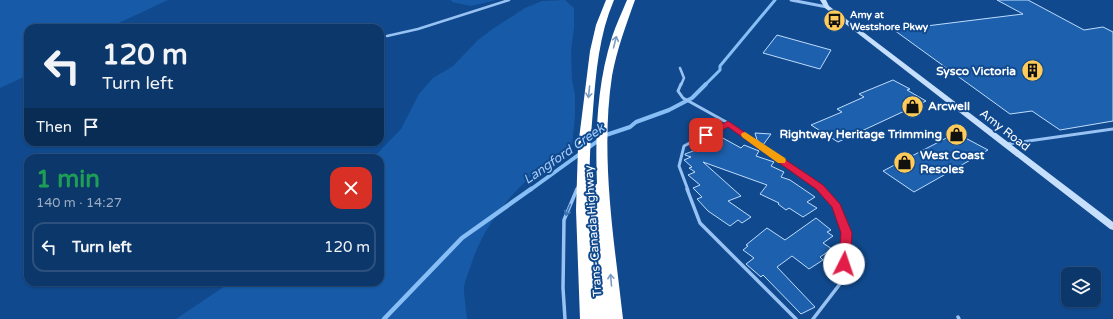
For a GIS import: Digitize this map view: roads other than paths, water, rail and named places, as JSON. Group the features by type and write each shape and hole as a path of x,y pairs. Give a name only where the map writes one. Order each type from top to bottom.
{"highway":[{"name":"Trans-Canada Highway","path":"588,319 583,174 592,68 600,31 610,0"},
{"name":"Trans-Canada Highway","path":"615,319 602,150 604,101 609,65 617,34 631,0"},
{"path":"601,319 596,206 597,175 602,150"}],"street":[{"name":"Amy Road","path":"791,0 825,3 1113,227"}],"lane":[{"path":"386,36 418,29 509,0"},
{"path":"680,68 684,78 678,92 683,98 728,123 819,187 836,206 847,233 843,280 813,319"},
{"path":"728,123 684,146 679,166 700,223 796,319"},
{"path":"1005,144 1113,129"},
{"path":"565,319 563,288 564,220 583,174"}],"waterway":[{"name":"Langford Creek","path":"530,190 606,135 630,127 636,122 669,110 692,98 720,70 720,66 775,0"},
{"name":"Langford Creek","path":"384,319 462,238 531,189"}],"place":[{"name":"Amy at Westshore Pkwy","path":"835,21"},
{"name":"Sysco Victoria","path":"1032,71"},
{"name":"Arcwell","path":"913,106"},
{"name":"Rightway Heritage Trimming","path":"957,134"},
{"name":"West Coast Resoles","path":"905,162"}]}
